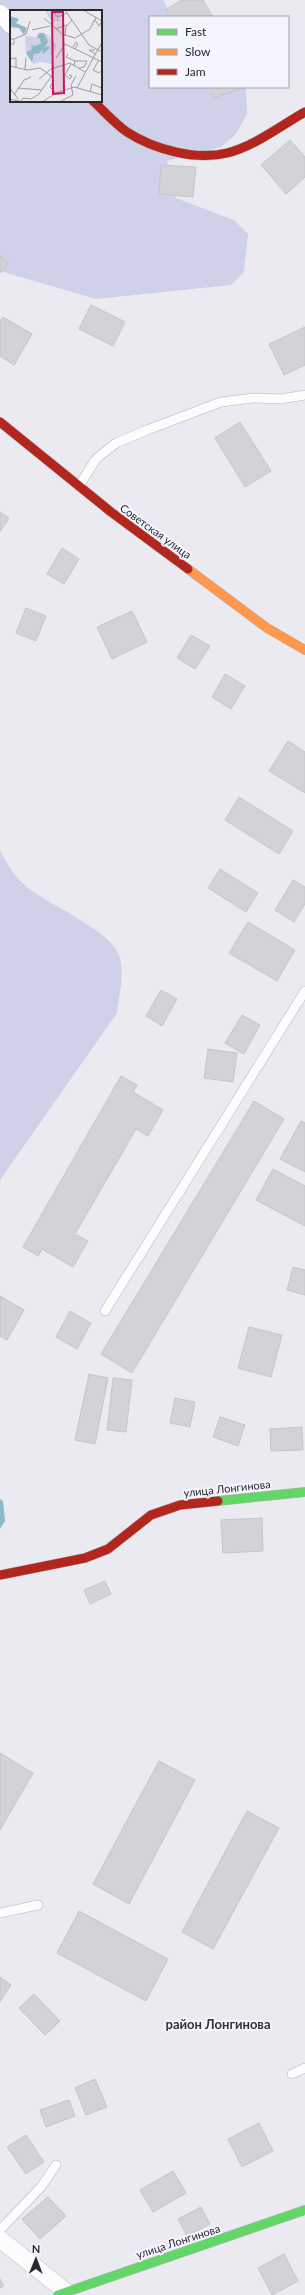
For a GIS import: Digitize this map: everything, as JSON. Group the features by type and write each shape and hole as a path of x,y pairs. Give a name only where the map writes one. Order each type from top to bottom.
{"street":[{"path":"0,13 10,24"},
{"path":"94,102 131,135 164,149 208,155 225,154 245,146 305,112"},
{"name":"Советская улица","path":"0,422 79,486 268,628 305,650"},
{"name":"улица Лонгинова","path":"0,1575 85,1558 108,1549 151,1515 180,1505 305,1492"},
{"name":"улица Лонгинова","path":"62,2293 305,2210"},
{"path":"0,2240 62,2293"}],"lane":[{"path":"79,486 96,459 116,443 146,430 221,402 254,398 282,399 305,395"},
{"path":"105,1311 305,991"},
{"path":"0,1914 38,1905"},
{"path":"292,2074 305,2068"},
{"path":"0,2230 41,2187 56,2165"}],"shaded area":[{"path":"0,0 163,0 171,16 149,16 149,88 209,88 214,98 220,88 246,88 247,114 235,135 221,147 167,161 176,198 234,220 248,234 244,272 231,285 96,299 0,271"},
{"path":"0,850 11,870 23,883 37,894 78,918 104,936 119,955 122,976 117,1013 0,1180"},
{"path":"0,1499 3,1501 5,1521 0,1529"}],"building":[{"path":"182,0 203,0 212,16 168,16 165,10"},
{"path":"210,88 240,89 213,98"},
{"path":"290,140 305,157 305,177 286,194 261,165"},
{"path":"161,165 196,167 193,197 159,194"},
{"path":"0,256 8,263 0,273"},
{"path":"91,305 125,322 113,346 79,329"},
{"path":"3,317 32,334 14,365 0,356 0,321"},
{"path":"305,327 305,365 284,375 269,344"},
{"path":"240,422 271,471 245,487 215,438"},
{"path":"0,512 9,518 0,532"},
{"path":"62,548 79,559 64,584 47,574"},
{"path":"26,608 46,616 36,641 16,633"},
{"path":"132,611 147,642 112,659 97,627"},
{"path":"191,635 210,646 195,669 177,658"},
{"path":"225,674 245,686 231,709 212,697"},
{"path":"288,741 305,752 305,793 269,771"},
{"path":"239,797 293,831 279,854 225,820"},
{"path":"220,869 258,893 246,912 208,888"},
{"path":"293,880 305,887 305,904 294,922 275,910"},
{"path":"248,922 295,950 277,981 229,953"},
{"path":"161,990 177,999 162,1026 146,1016"},
{"path":"242,1015 260,1025 244,1054 225,1043"},
{"path":"208,1049 237,1053 233,1082 204,1078"},
{"path":"121,1076 137,1085 133,1092 163,1110 148,1136 136,1129 75,1234 88,1241 73,1267 42,1249 38,1256 23,1247"},
{"path":"254,1101 284,1119 132,1373 101,1354"},
{"path":"301,1121 305,1123 305,1172 280,1159"},
{"path":"273,1169 305,1186 305,1226 256,1200"},
{"path":"293,1267 305,1270 305,1295 287,1290"},
{"path":"0,1296 24,1310 7,1340 0,1336"},
{"path":"70,1311 91,1323 77,1349 56,1337"},
{"path":"249,1327 282,1335 271,1377 238,1368"},
{"path":"89,1374 108,1378 95,1444 75,1440"},
{"path":"113,1378 132,1380 126,1432 107,1430"},
{"path":"175,1398 195,1402 190,1427 170,1423"},
{"path":"220,1417 245,1425 238,1446 213,1437"},
{"path":"302,1427 303,1450 271,1451 270,1429"},
{"path":"262,1518 263,1551 223,1553 221,1520"},
{"path":"105,1581 111,1594 90,1604 84,1590"},
{"path":"0,1753 33,1773 0,1830"},
{"path":"159,1761 195,1780 129,1904 93,1884"},
{"path":"247,1811 279,1828 213,1949 182,1932"},
{"path":"79,1911 168,1959 146,2001 57,1953"},
{"path":"0,1977 11,1985 0,2002"},
{"path":"34,1994 60,2021 45,2035 19,2008"},
{"path":"95,2079 107,2107 86,2115 75,2088"},
{"path":"69,2100 75,2116 46,2127 40,2110"},
{"path":"259,2123 273,2151 242,2167 228,2139"},
{"path":"26,2135 44,2162 26,2174 7,2147"},
{"path":"173,2171 186,2193 153,2212 140,2190"},
{"path":"48,2197 66,2216 40,2239 22,2219"},
{"path":"201,2207 210,2224 187,2236 178,2219"},
{"path":"284,2254 298,2281 272,2295 258,2268"},
{"path":"0,2279 4,2286 0,2288"}],"traffic: fast":[{"path":"218,1501 305,1492"},
{"path":"58,2295 305,2210"}],"traffic: slow":[{"path":"188,569 267,628 305,650"}],"traffic: jam":[{"path":"94,102 127,132 149,144 175,152 202,155 227,153 247,146 305,112"},
{"path":"0,422 111,512 188,569"},
{"path":"0,1575 85,1558 108,1549 151,1515 180,1505 218,1501"}],"district":[{"name":"район Лонгинова","path":"218,2024"}]}
